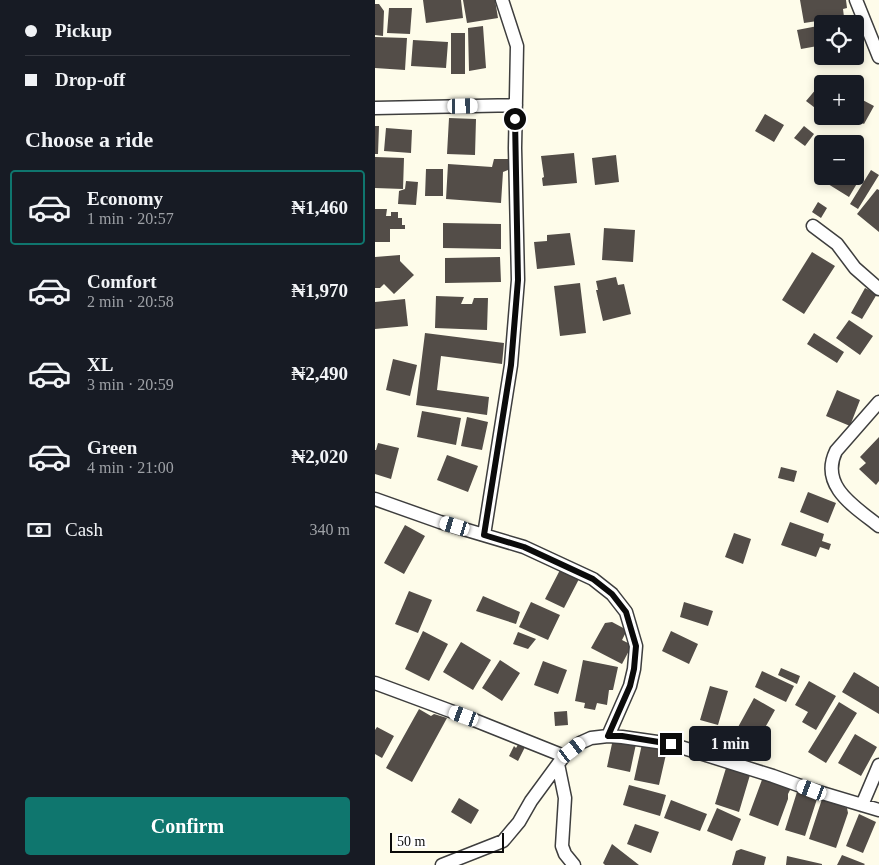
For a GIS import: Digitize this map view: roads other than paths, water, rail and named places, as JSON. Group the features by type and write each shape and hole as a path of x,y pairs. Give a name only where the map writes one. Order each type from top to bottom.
{"street":[{"path":"484,535 511,365 518,280 515,148 517,46 501,0"},
{"path":"856,0 879,56"},
{"path":"375,108 516,105"},
{"path":"813,226 837,244 855,268 879,289"},
{"path":"879,402 836,450 831,460 830,469 837,488 846,500 879,526"},
{"path":"375,499 440,522 524,547 593,579 612,594 626,612 636,646 630,686 608,736"},
{"path":"375,683 464,716 561,760"},
{"path":"442,865 503,841 519,822 531,801 561,760 580,744 591,738 622,736 671,744 879,810"},
{"path":"561,760 565,798 562,846 565,854 574,865"},
{"path":"862,805 879,765"}]}
